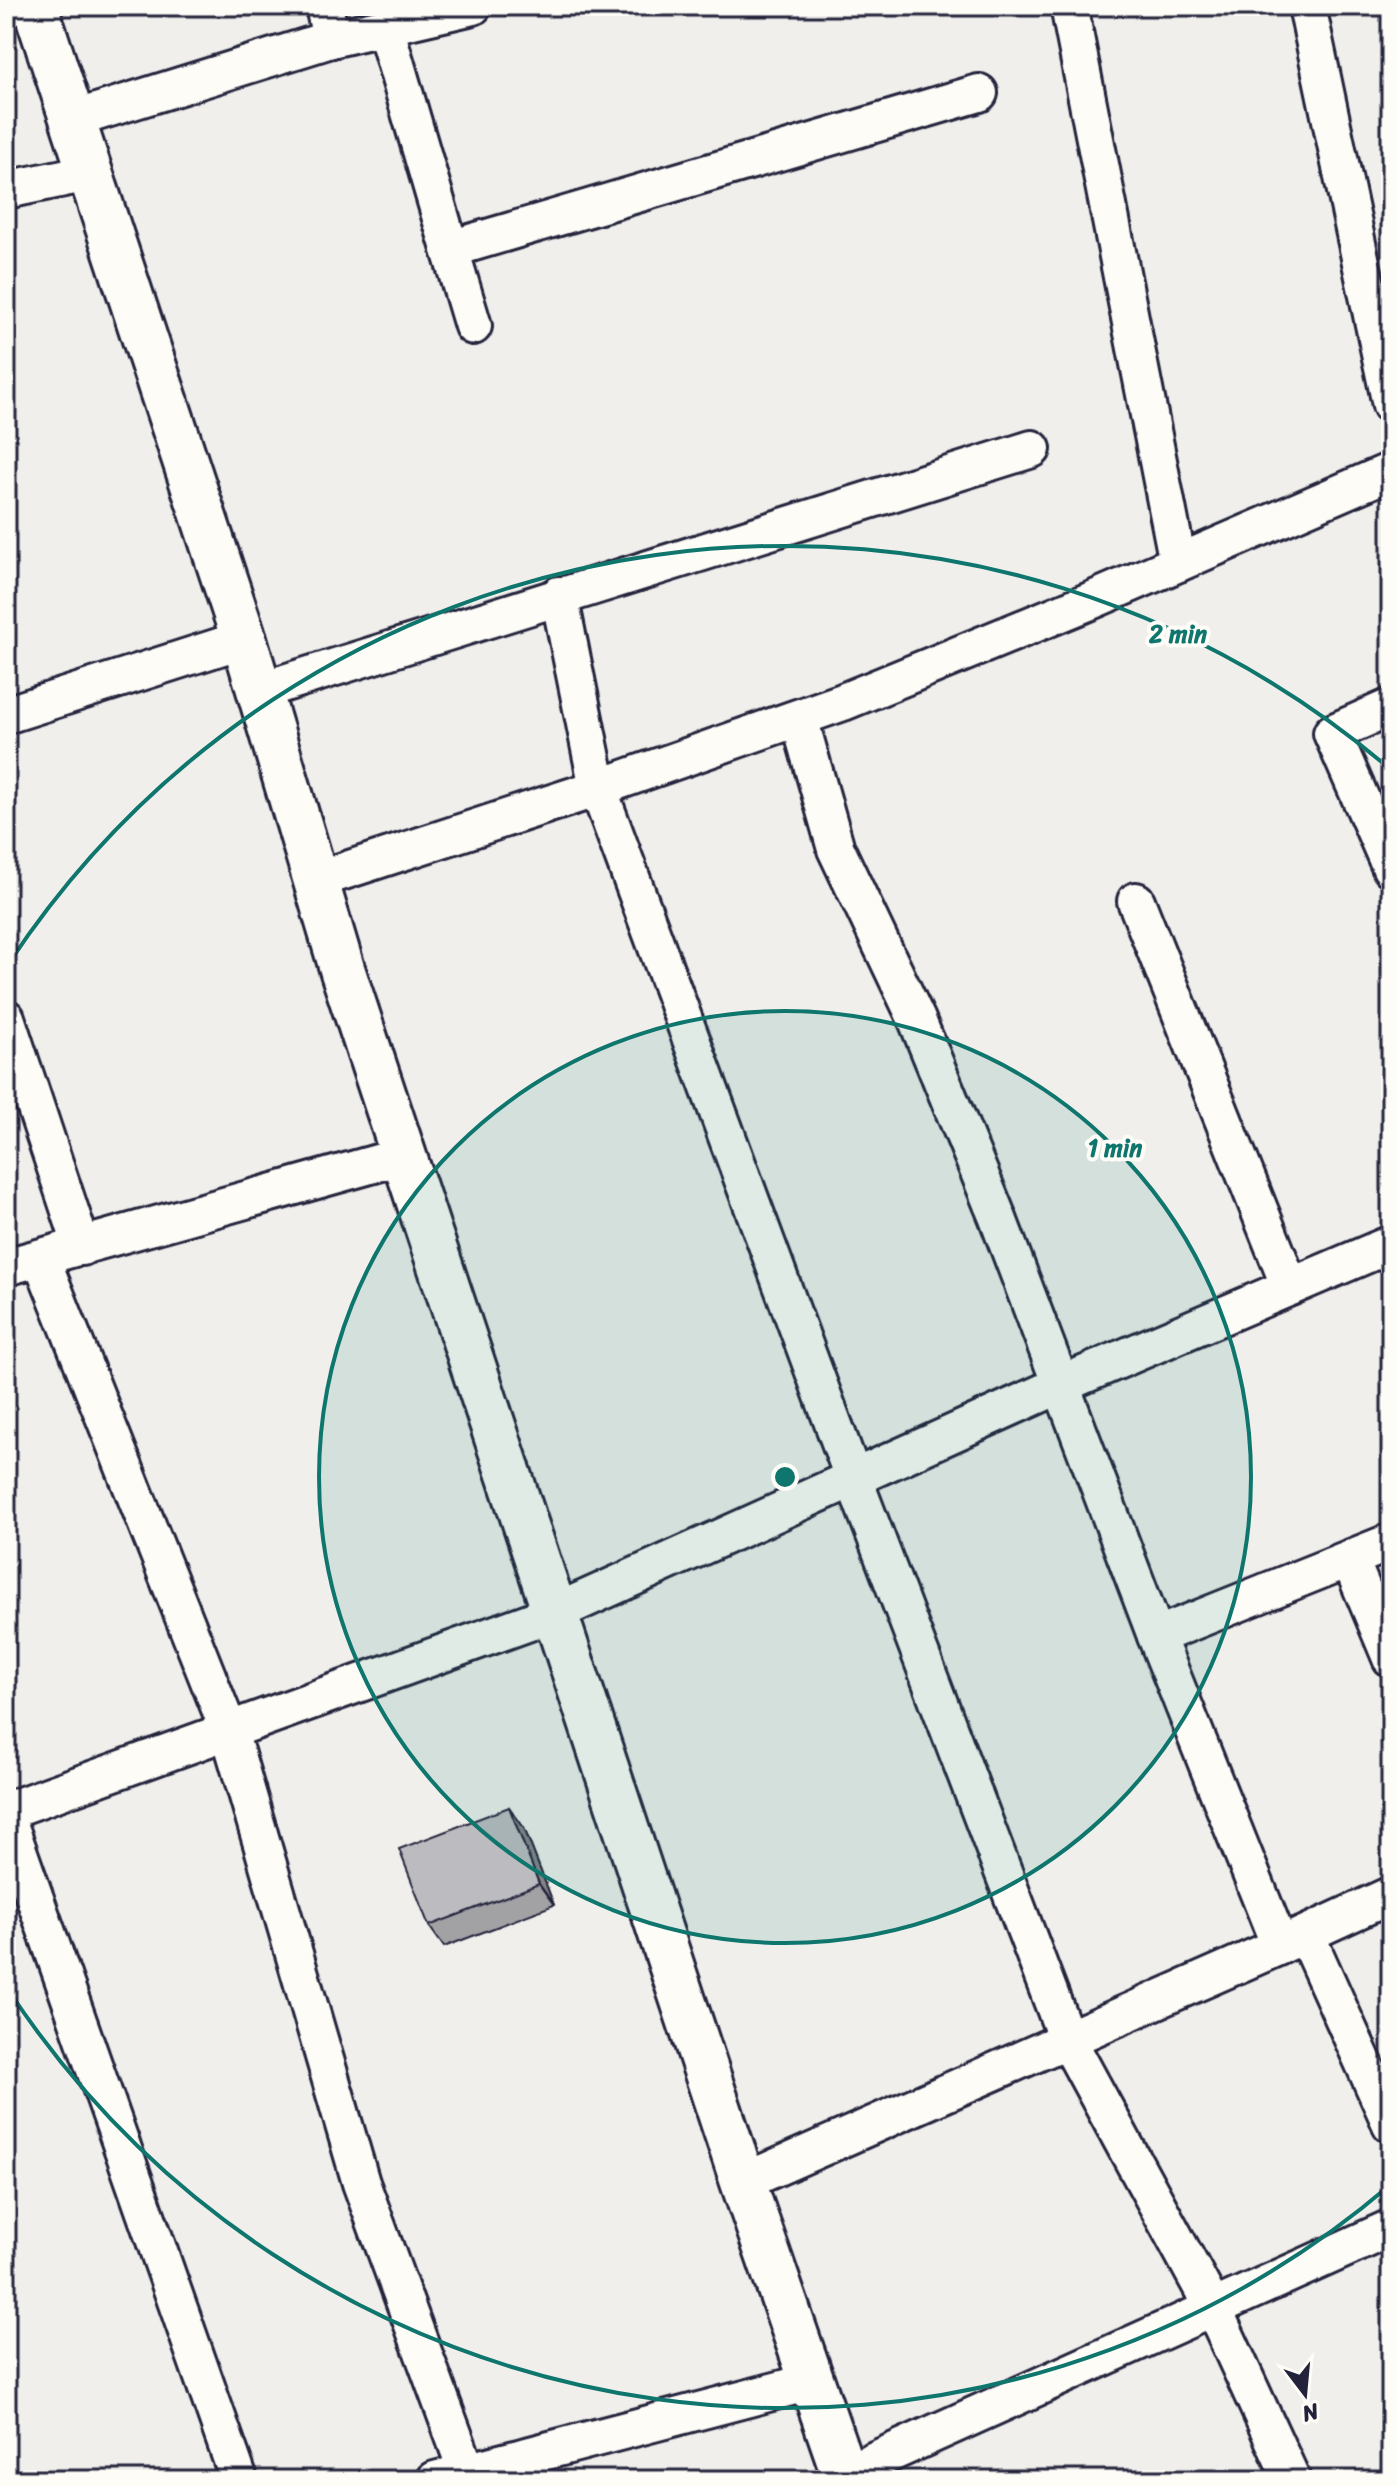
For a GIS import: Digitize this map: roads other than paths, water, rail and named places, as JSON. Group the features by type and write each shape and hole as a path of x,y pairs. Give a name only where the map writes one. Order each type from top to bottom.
{"main road":[{"path":"35,6 244,639 316,880 554,1613 810,2382 845,2477"}],"street":[{"path":"71,120 327,22 385,27 473,6"},
{"path":"1069,6 1178,563"},
{"path":"1307,6 1391,405"},
{"path":"385,27 473,326"},
{"path":"450,249 979,93"},
{"path":"6,190 88,173"},
{"path":"259,691 1032,449"},
{"path":"316,880 598,788 799,718 1178,563 1391,471"},
{"path":"559,595 598,788 853,1477 1066,2037 1213,2308 1292,2480"},
{"path":"6,715 244,639"},
{"path":"1391,707 1332,733 1391,868"},
{"path":"799,718 836,849 917,1020 1156,1636 1293,1940 1391,2124"},
{"path":"1136,901 1290,1287"},
{"path":"9,1035 82,1247"},
{"path":"6,1267 406,1155"},
{"path":"239,2480 6,1813 554,1613 1060,1385 1391,1244"},
{"path":"41,1258 229,1731 361,2183 457,2477 810,2382"},
{"path":"1156,1636 1391,1542"},
{"path":"1350,1560 1391,1658"},
{"path":"743,2182 1391,1895"},
{"path":"845,2477 1391,2228"}]}
